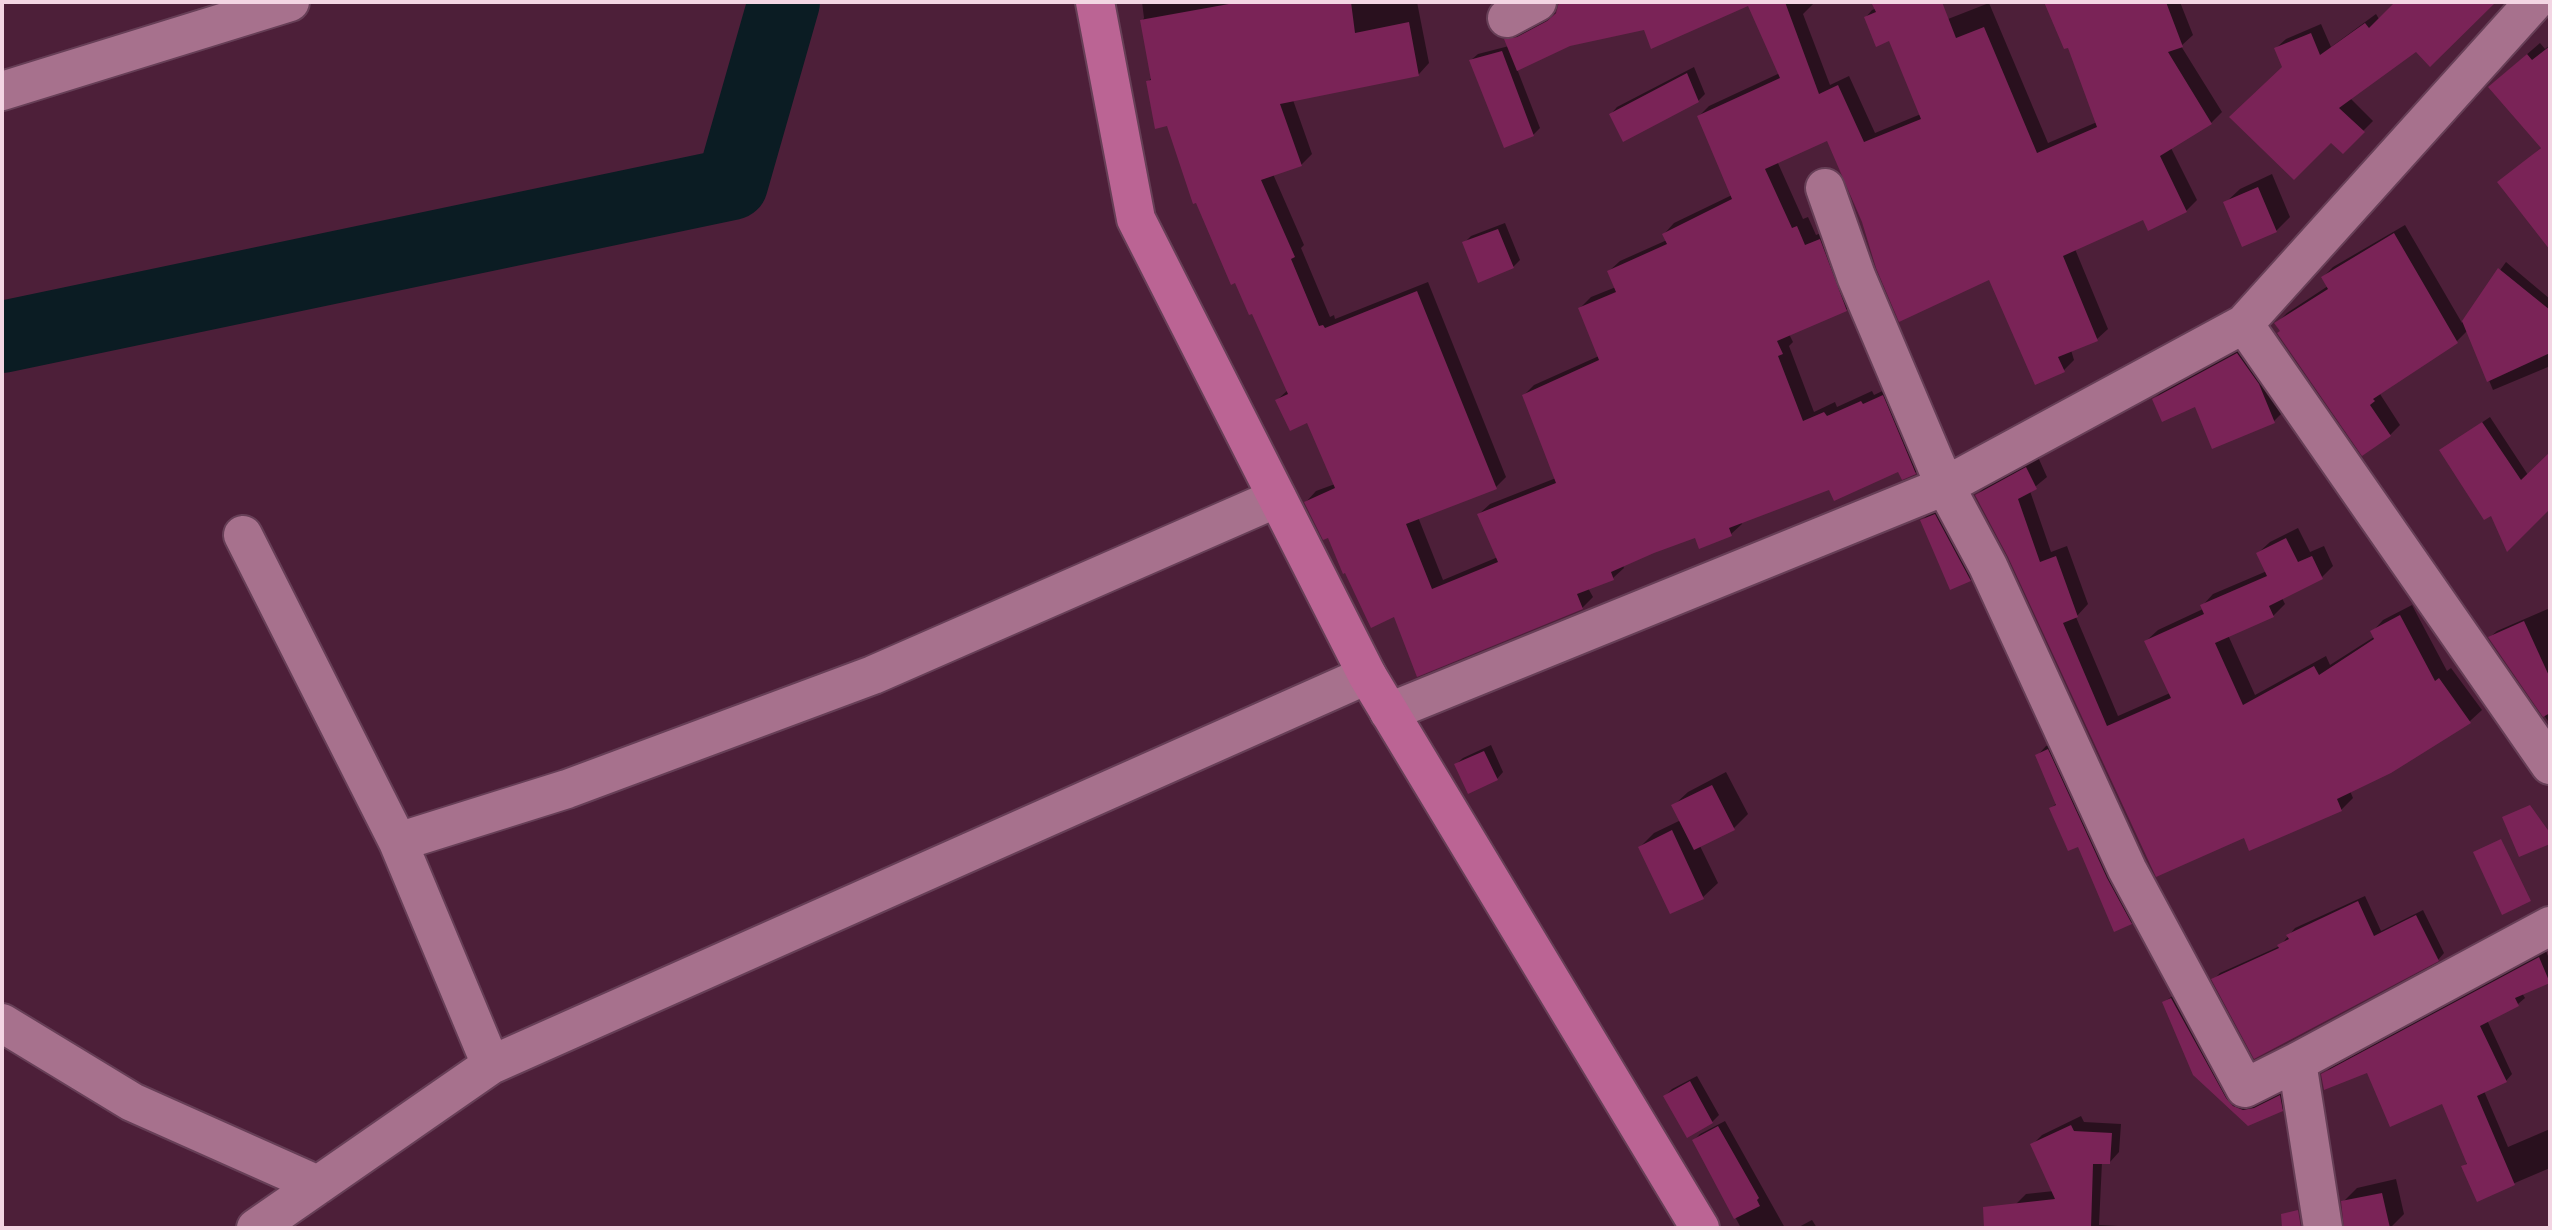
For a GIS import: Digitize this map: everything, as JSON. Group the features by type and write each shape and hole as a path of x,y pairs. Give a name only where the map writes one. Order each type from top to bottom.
{"main road":[{"path":"1094,2 1136,219 1367,676 1700,1228"}],"street":[{"path":"2,91 242,9 290,2"},
{"path":"1389,712 1945,486 2244,324 2534,2"},
{"path":"1825,188 1856,276 1945,486 1988,566 2127,869 2245,1088 2550,926"},
{"path":"2244,324 2550,765"},
{"path":"398,842 567,789 873,675 1277,498"},
{"path":"243,535 398,842 491,1065"},
{"path":"256,1228 491,1065 1367,676"},
{"path":"2,1023 132,1102 318,1185"},
{"path":"2297,1062 2323,1228"}],"building":[{"path":"1240,2 1351,2 1355,33 1409,22 1419,76 1280,104 1302,166 1261,180 1295,257 1291,259 1319,326 1323,325 1325,328 1417,291 1497,489 1406,524 1432,589 1498,562 1477,514 1556,483 1522,395 1599,360 1578,308 1616,292 1607,271 1667,244 1662,234 1732,199 1697,116 1780,78 1748,6 1651,49 1644,30 1570,46 1517,71 1504,39 1517,37 1547,21 1556,13 1559,2 1785,2 1819,94 1838,85 1864,142 1921,119 1889,41 1876,47 1864,17 1876,12 1871,2 1942,2 1956,38 1984,27 2037,153 2097,127 2068,48 2064,49 2044,2 2166,2 2183,47 2168,52 2212,124 2160,156 2187,212 2148,231 2143,220 2063,256 2098,341 2058,357 2065,372 2035,385 1989,280 1899,322 1876,268 1862,222 1827,141 1765,169 1792,228 1797,226 1805,245 1820,239 1847,311 1777,341 1783,354 1778,356 1803,421 1824,412 1827,416 1861,401 1863,404 1883,395 1916,474 1902,480 1898,472 1834,501 1829,490 1729,528 1732,536 1699,549 1695,538 1654,553 1611,572 1614,580 1577,594 1583,609 1417,677 1394,617 1371,628 1328,538 1323,540 1304,502 1335,488 1307,423 1290,431 1275,400 1288,394 1252,314 1249,315 1235,283 1231,285 1196,203 1193,204 1167,126 1155,129 1146,81 1151,80 1140,20"},
{"path":"2395,2 2496,2 2430,67 2416,52 2339,108 2365,132 2343,154 2331,143 2294,180 2229,117 2282,67 2274,48 2311,33 2320,55 2365,23 2369,28"},
{"path":"2550,46 2550,250 2497,182 2541,148 2488,87 2527,54 2532,60"},
{"path":"1502,51 1534,136 1504,148 1469,60"},
{"path":"1687,73 1699,102 1623,142 1609,114"},
{"path":"2258,187 2277,232 2242,247 2223,202"},
{"path":"1498,229 1514,268 1478,283 1462,242"},
{"path":"2394,233 2458,343 2373,399 2375,401 2370,405 2391,436 2362,456 2277,333 2280,331 2274,323 2328,289 2321,277"},
{"path":"2498,268 2550,310 2550,353 2487,382 2462,321"},
{"path":"2237,353 2259,384 2275,423 2212,449 2195,407 2162,422 2152,399"},
{"path":"2482,422 2521,480 2550,452 2550,509 2507,552 2491,516 2484,520 2439,450"},
{"path":"2026,467 2037,489 2018,499 2040,562 2056,556 2078,617 2063,623 2107,726 2171,698 2144,641 2204,614 2200,605 2267,576 2256,553 2286,538 2298,562 2312,556 2323,579 2269,606 2274,617 2215,643 2243,705 2314,666 2319,675 2374,639 2370,631 2400,615 2435,681 2439,678 2471,723 2391,773 2337,799 2342,811 2249,851 2244,838 2156,877 2008,557 1975,495"},
{"path":"1935,514 1971,581 1950,590 1920,520"},
{"path":"2524,621 2550,678 2550,713 2543,717 2488,637"},
{"path":"2048,749 2107,878 2132,924 2114,932 2078,847 2068,851 2049,808 2056,805 2035,755"},
{"path":"1484,751 1498,780 1468,794 1454,764"},
{"path":"1712,785 1735,830 1694,850 1671,805"},
{"path":"2530,805 2550,833 2550,844 2519,857 2502,817"},
{"path":"1672,830 1704,899 1670,914 1638,847"},
{"path":"2501,839 2531,901 2502,915 2473,852"},
{"path":"2358,901 2374,936 2416,915 2439,961 2254,1059 2211,979 2279,948 2277,945 2289,939 2286,935"},
{"path":"2539,957 2550,983 2515,998 2519,1006 2480,1026 2507,1082 2477,1096 2515,1185 2477,1202 2461,1166 2467,1164 2442,1104 2390,1127 2367,1073 2324,1090 2321,1074"},
{"path":"2171,998 2233,1106 2243,1110 2254,1108 2280,1095 2283,1111 2248,1126 2193,1075 2162,1002"},
{"path":"1690,1081 1713,1123 1687,1138 1663,1096"},
{"path":"2071,1125 2074,1131 2112,1133 2110,1164 2093,1164 2091,1228 1984,1228 1983,1207 2055,1199 2030,1144"},
{"path":"1718,1126 1759,1198 1757,1200 1760,1206 1734,1219 1692,1140"},
{"path":"2382,1193 2390,1228 2344,1228 2341,1201"},
{"path":"2298,1210 2301,1228 2282,1228 2281,1214"}],"waterway":[{"path":"2,337 732,184 784,2"}]}
